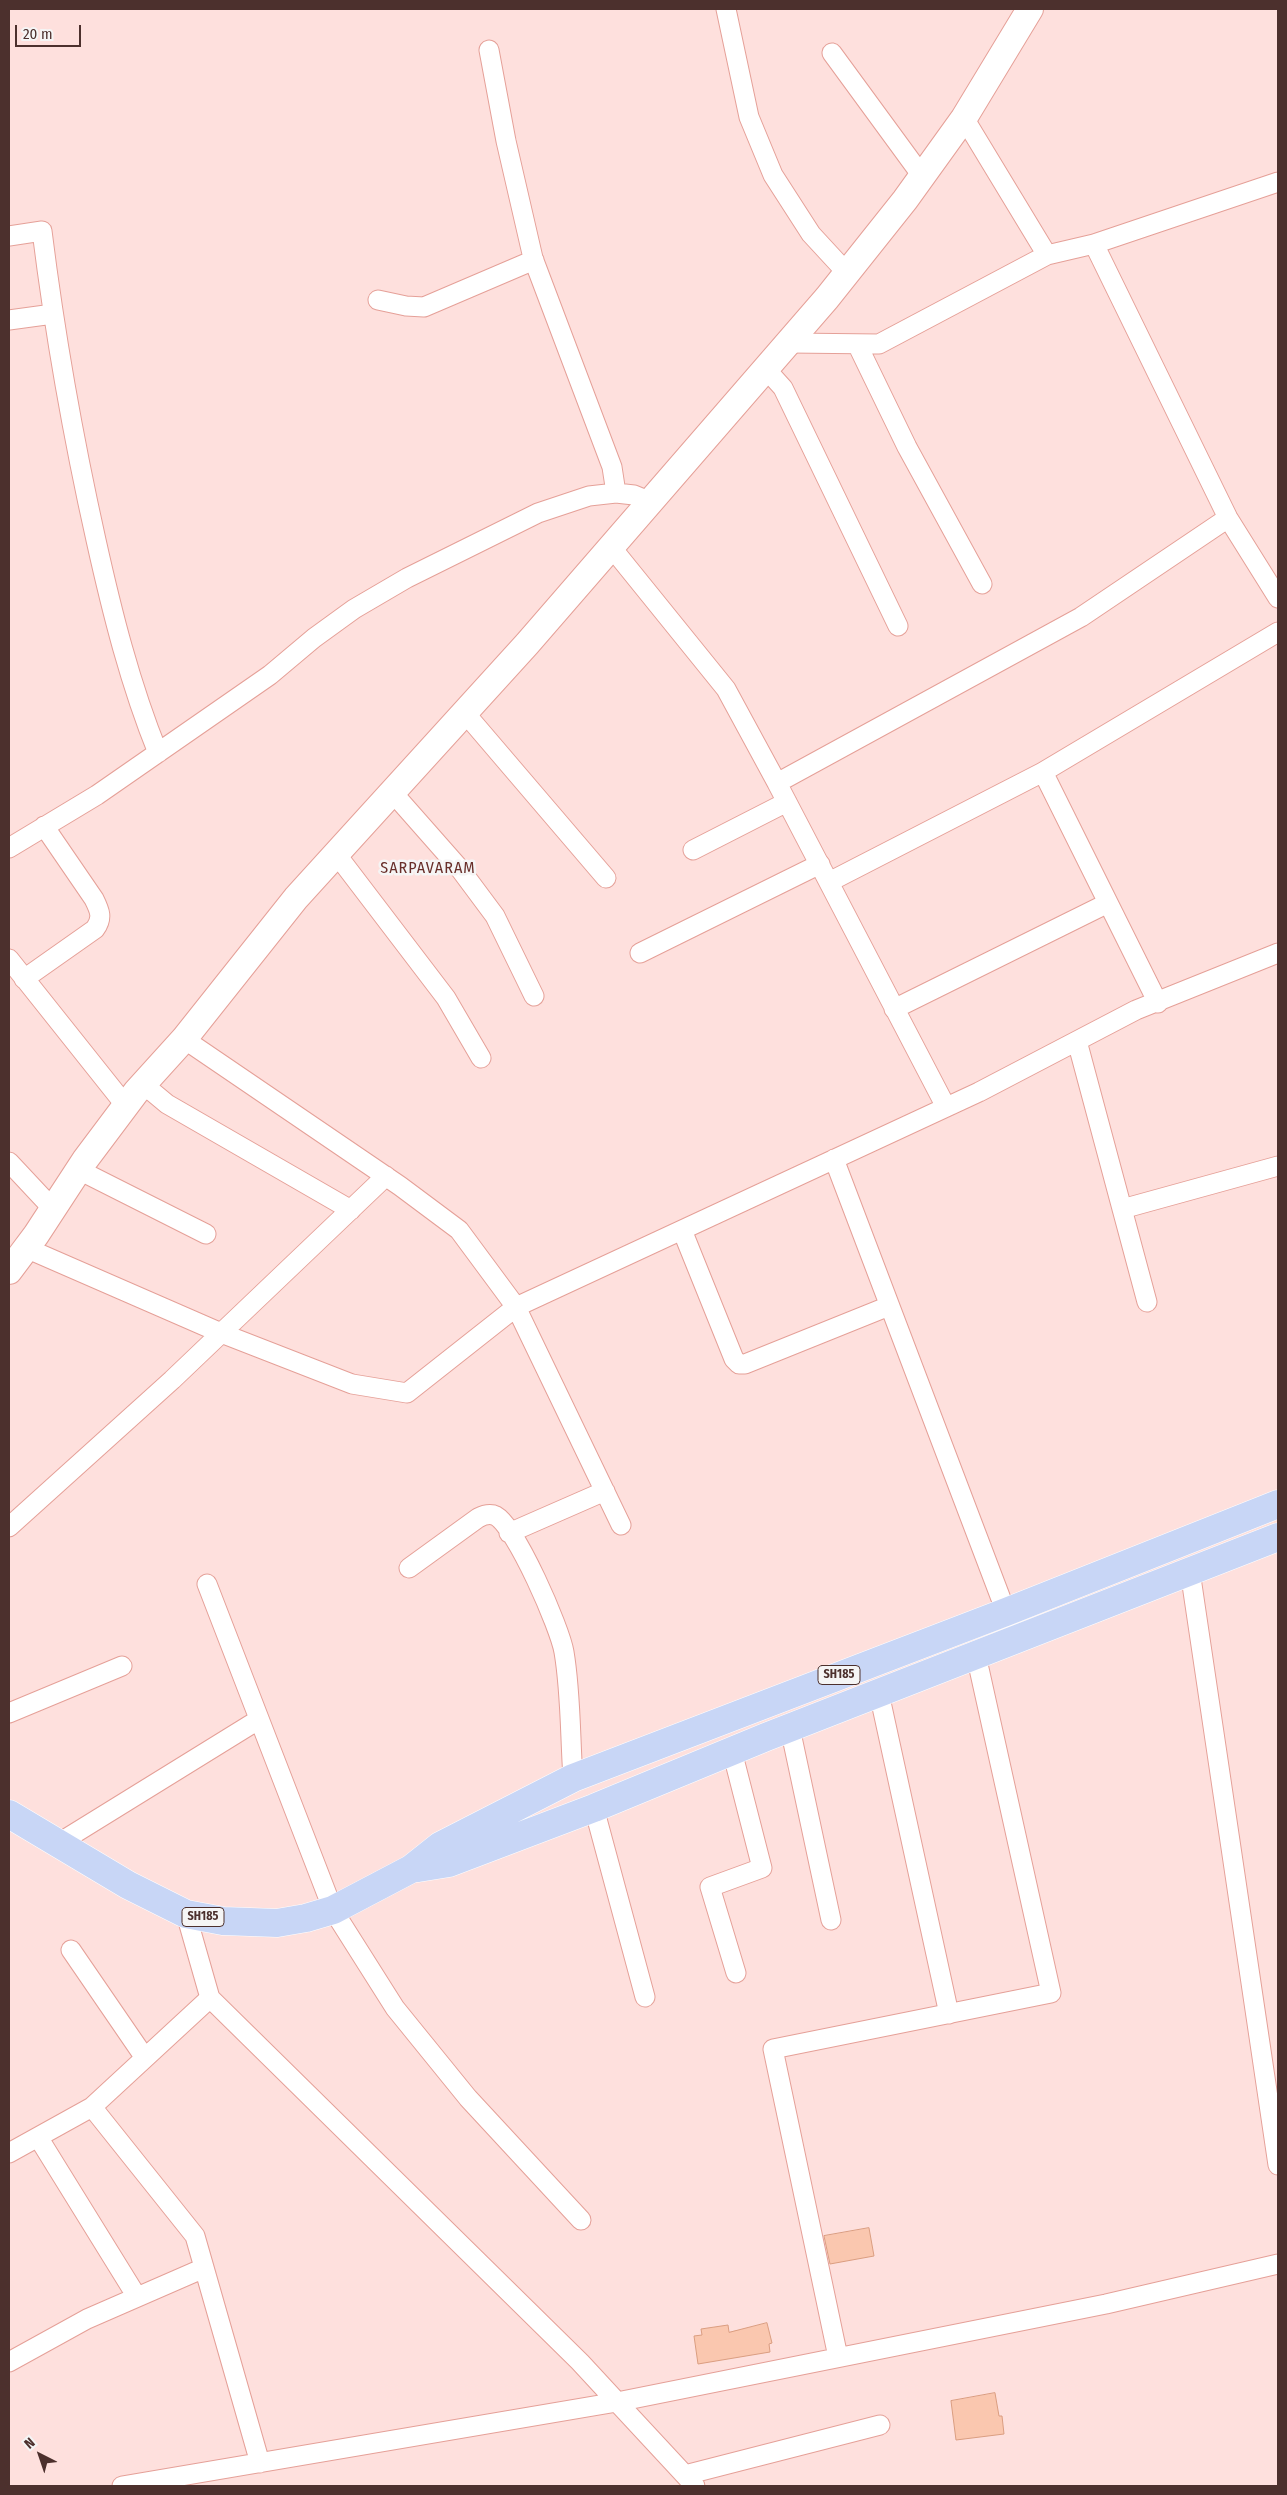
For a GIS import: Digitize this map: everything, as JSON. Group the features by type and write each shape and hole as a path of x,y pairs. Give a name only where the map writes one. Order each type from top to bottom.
{"main road":[{"path":"9,1271 126,1106 143,1084 184,1039 296,898 465,714 612,548 710,430 789,343 847,273 964,118 1030,9"},
{"name":"SH185","path":"13,1821 60,1843 128,1885 186,1914 223,1921 277,1923 333,1910 411,1868 440,1846 573,1778 1006,1612 1278,1504"},
{"name":"SH185","path":"411,1868 449,1862 594,1808 790,1728 1278,1537"}],"street":[{"path":"726,9 749,117 773,175 810,234 847,273"},
{"path":"489,50 506,141 534,260 612,467 616,493"},
{"path":"832,52 922,176"},
{"path":"964,118 1047,255"},
{"path":"789,343 879,344 1047,255 1094,244 1278,182"},
{"path":"9,236 42,231 53,314 79,463 109,599 138,706 158,753"},
{"path":"1094,244 1228,518 1278,598"},
{"path":"378,300 406,306 424,307 534,260"},
{"path":"9,320 53,314"},
{"path":"857,344 907,447 982,584"},
{"path":"764,371 783,388 898,626"},
{"path":"9,848 97,795 270,675 314,638 354,609 407,578 538,513 589,496 616,493 634,495 651,502"},
{"path":"777,782 1081,617 1228,518"},
{"path":"612,548 726,689 830,882 946,1107"},
{"path":"830,882 1043,772 1278,632"},
{"path":"465,714 606,878"},
{"path":"1043,772 1158,1003"},
{"path":"393,793 460,869 495,916 534,996"},
{"path":"693,850 787,802"},
{"path":"24,979 95,929 101,920 100,910 94,899 44,826"},
{"path":"337,855 446,998 481,1058"},
{"path":"640,953 820,864"},
{"path":"894,1008 1108,903"},
{"path":"26,1248 221,1333 352,1384 407,1393 516,1307 946,1107 1136,1010 1158,1003 1278,953"},
{"path":"9,959 126,1106"},
{"path":"184,1039 386,1176 460,1230 516,1307 621,1525"},
{"path":"1077,1041 1147,1302"},
{"path":"143,1084 167,1104 350,1210"},
{"path":"834,1159 1006,1612"},
{"path":"9,1162 54,1209"},
{"path":"1122,1209 1278,1166"},
{"path":"79,1170 206,1234"},
{"path":"9,1527 221,1333 386,1176"},
{"path":"682,1230 734,1359 739,1364 745,1364 890,1306"},
{"path":"509,1533 605,1491"},
{"path":"409,1568 478,1518 486,1514 494,1515 501,1520 525,1557 554,1616 564,1651 573,1778"},
{"path":"1190,1571 1278,2164"},
{"path":"207,1584 333,1910 395,2008 468,2098 581,2220"},
{"path":"838,2357 774,2049 1051,1994 976,1655"},
{"path":"9,1713 122,1666"},
{"path":"880,1693 949,2014"},
{"path":"60,1843 258,1720"},
{"path":"790,1728 831,1920"},
{"path":"732,1751 762,1868 710,1887 736,1973"},
{"path":"594,1808 645,1997"},
{"path":"186,1914 210,1998 580,2362 690,2481 880,2425"},
{"path":"72,1950 145,2058"},
{"path":"9,2153 92,2107 210,1998"},
{"path":"92,2107 195,2236 260,2463"},
{"path":"38,2137 137,2297"},
{"path":"129,2486 617,2402 1106,2304 1278,2264"},
{"path":"9,2362 87,2318 204,2268"}],"building":[{"path":"869,2228 874,2256 830,2264 824,2236"},
{"path":"767,2323 772,2343 769,2344 770,2352 698,2364 694,2336 702,2335 701,2329 728,2325 729,2332"},
{"path":"995,2393 999,2416 1002,2416 1004,2434 956,2440 951,2401"}],"district":[{"name":"SARPAVARAM","path":"428,869"}]}
